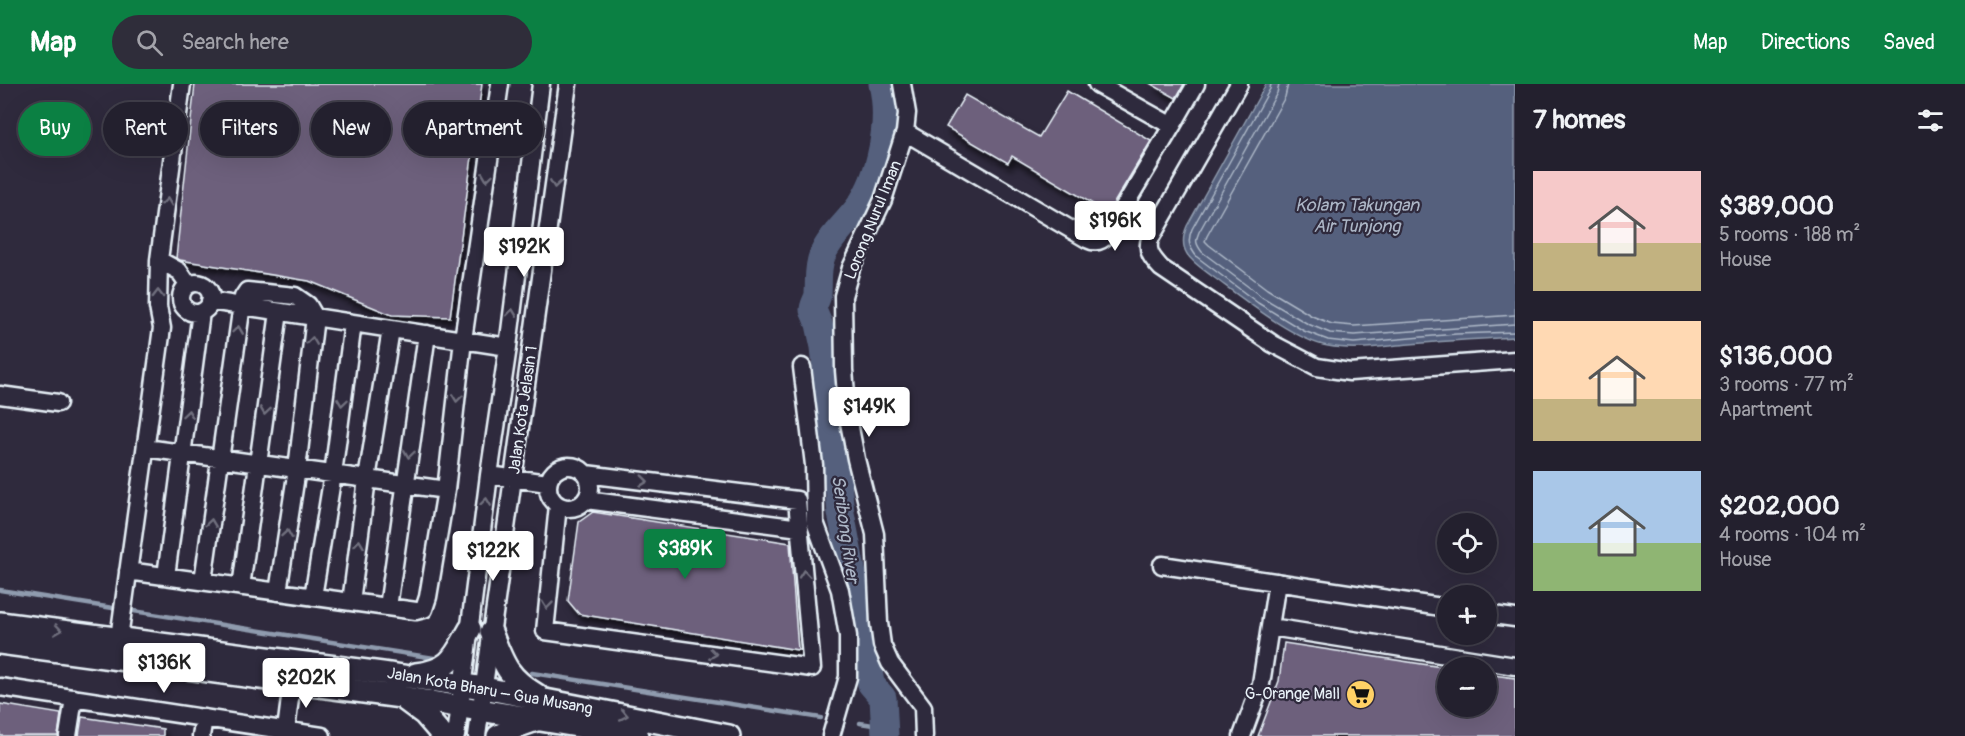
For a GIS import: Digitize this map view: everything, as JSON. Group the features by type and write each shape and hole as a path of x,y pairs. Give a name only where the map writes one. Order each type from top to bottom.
{"main road":[{"name":"Jalan Kota Bharu – Gua Musang","path":"0,623 120,630 483,688 542,709 638,736"},
{"path":"403,676 430,672 447,665 470,629"},
{"path":"491,632 511,675 542,709 519,726 498,736"},
{"name":"Jalan Kota Bharu – Gua Musang","path":"0,643 400,697 481,711 542,709 729,736"},
{"path":"400,697 424,714 443,736"}],"street":[{"path":"120,630 162,328 158,307 159,260 182,84"},
{"path":"497,102 500,84"},
{"path":"538,102 541,84"},
{"name":"Jalan Kota Jelasin 1","path":"477,736 568,84"},
{"name":"Lorong Nurul Iman","path":"902,84 907,113 905,132 883,200 851,268 843,296 842,320 848,417 875,534 882,645 890,663 922,707 924,736"},
{"path":"1097,84 1172,126"},
{"path":"905,132 1087,239 1097,242 1103,240 1107,235 1196,84"},
{"path":"1239,84 1150,239 1149,252 1161,268 1273,344 1317,367 1350,372 1515,360"},
{"path":"128,571 416,611 424,609 446,490 490,156"},
{"path":"456,736 531,156"},
{"path":"159,260 179,271 189,284"},
{"path":"166,576 183,453 199,307 210,291 198,283 189,284 181,297 181,302 199,307 242,306 508,347"},
{"path":"203,581 243,297 248,291 295,297 308,305 315,317 297,469 278,592"},
{"path":"162,328 168,321 199,307"},
{"path":"241,587 279,312"},
{"path":"313,597 333,474 353,323"},
{"path":"351,602 367,479 391,329"},
{"path":"388,607 427,334"},
{"path":"802,367 814,465 815,522 840,590 848,636 848,677 831,736"},
{"path":"0,395 58,403"},
{"path":"146,448 446,490"},
{"path":"567,465 581,469 586,474 591,487 586,500 576,507 564,508 550,496 548,483 555,471 567,465"},
{"path":"558,505 545,631 812,668 797,500 586,474"},
{"path":"489,475 548,483"},
{"path":"586,500 800,528"},
{"path":"1162,565 1437,606"},
{"path":"1242,736 1261,684 1277,582"},
{"path":"1497,616 1515,618"},
{"path":"1271,627 1515,666"},
{"path":"286,730 292,683"},
{"path":"0,687 322,736"},
{"path":"68,736 74,698"},
{"path":"201,736 204,718"}],"water":[{"name":"Kolam Takungan Air Tunjong","path":"1266,84 1515,84 1515,337 1369,348 1328,346 1315,343 1286,328 1194,263 1185,251 1184,236 1187,226"}],"building":[{"path":"195,84 482,84 480,102 403,102 403,156 472,156 450,317 392,315 309,281 176,258"},
{"path":"1151,84 1184,84 1176,98"},
{"path":"1067,91 1151,141 1108,213 1012,156 1008,163 946,127 965,95 1039,137"},
{"path":"593,512 790,543 798,650 579,614 568,601 579,522"},
{"name":"G-Orange Mall","path":"1284,643 1437,666 1437,717 1497,717 1497,676 1515,678 1515,736 1258,736 1279,681"},
{"path":"0,704 61,714 58,736 0,736"},
{"path":"82,717 163,729 163,736 79,736"}],"waterway":[{"name":"Seribong River","path":"882,84 885,115 878,165 866,195 829,243 822,256 818,295 813,310 824,347 841,513 862,621 871,684 883,698 885,736"},
{"path":"0,590 119,609"},
{"path":"127,610 434,658"},
{"path":"532,673 821,718"},
{"path":"860,723 886,727"}],"place":[{"name":"G-Orange Mall","path":"1361,694"}]}
